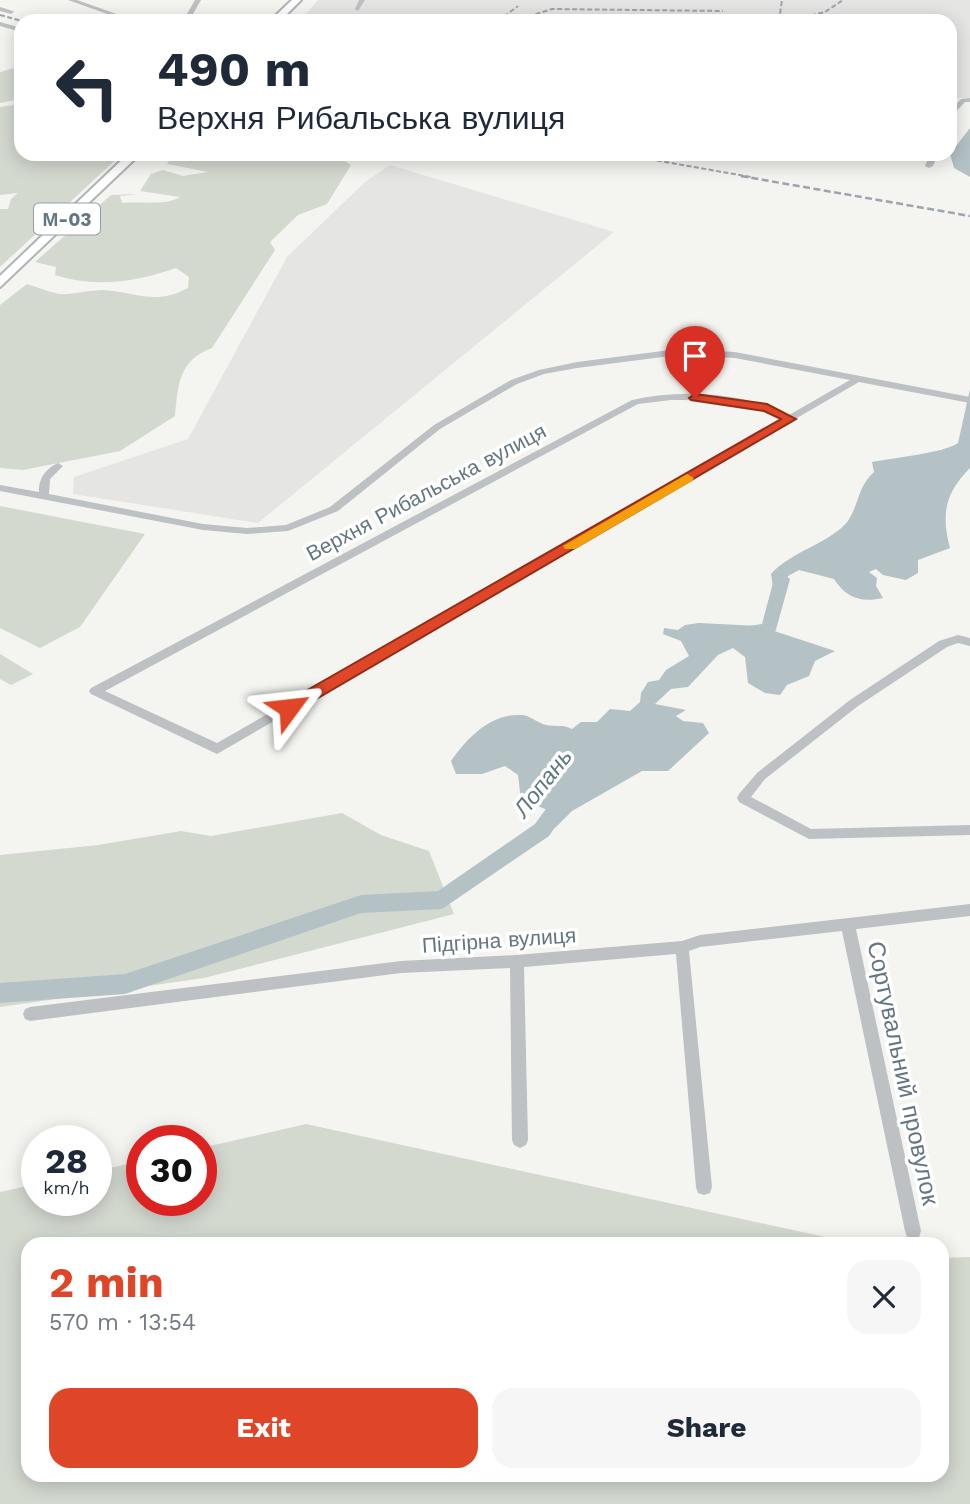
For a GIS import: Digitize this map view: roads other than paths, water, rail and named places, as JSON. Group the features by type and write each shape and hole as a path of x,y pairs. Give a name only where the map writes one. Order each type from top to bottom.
{"highway":[{"path":"282,14 297,0"},
{"name":"М-03","path":"0,283 127,161"}],"street":[{"path":"71,0 112,14"},
{"path":"358,9 362,0"},
{"path":"0,9 11,12"},
{"path":"929,166 931,161"},
{"path":"0,488 203,527 247,531 288,528 334,509 437,427 487,396 542,372 620,358 678,352 735,355 970,400"},
{"path":"217,750 859,378"},
{"name":"Верхня Рибальська вулиця","path":"217,750 95,691 635,402 648,399 706,399 767,407 790,419"},
{"path":"45,497 42,486 45,477 58,466"},
{"path":"964,640 943,644 854,703 761,776 743,798 809,834 970,830"},
{"name":"Підгірна вулиця","path":"30,1014 325,975 682,947 700,941 970,910"},
{"name":"Сортувальний провулок","path":"848,925 913,1231"},
{"path":"682,947 704,1187"},
{"path":"517,961 520,1140"}],"water":[{"path":"970,128 970,177 954,168 952,161 957,161 957,145"},
{"path":"970,389 970,468 955,486 947,505 946,525 950,548 918,560 918,573 906,580 883,575 876,569 869,572 877,578 876,586 883,598 861,599 849,595 834,579 799,570 788,576 776,606 771,574 789,559 832,535 848,521 865,483 874,472 872,462 930,452 958,443"},
{"path":"699,623 759,626 835,651 815,661 809,676 787,685 780,695 765,693 748,683 745,657 733,648 718,655 688,687 671,689 655,704 686,710 676,716 683,721 703,723 709,733 668,771 642,771 572,811 555,828 542,830 547,810 538,806 531,809 521,801 518,775 505,766 482,774 456,774 451,761 457,752 472,736 500,718 524,715 546,725 572,729 581,722 597,722 610,709 630,711 640,702 641,693 648,682 659,680 666,670 689,656 681,641 663,634 664,628 678,630 685,625"}],"waterway":[{"name":"Лопань","path":"742,632 769,629 782,579"},
{"name":"Лопань","path":"0,993 125,984 361,904 442,900 542,830 558,808"}],"railway":[{"path":"780,14 782,0"},
{"path":"817,14 843,0"},
{"path":"507,14 518,6"},
{"path":"536,14 552,9 723,11"},
{"path":"0,15 14,19"},
{"path":"660,161 751,177"},
{"path":"741,176 970,216"}]}
